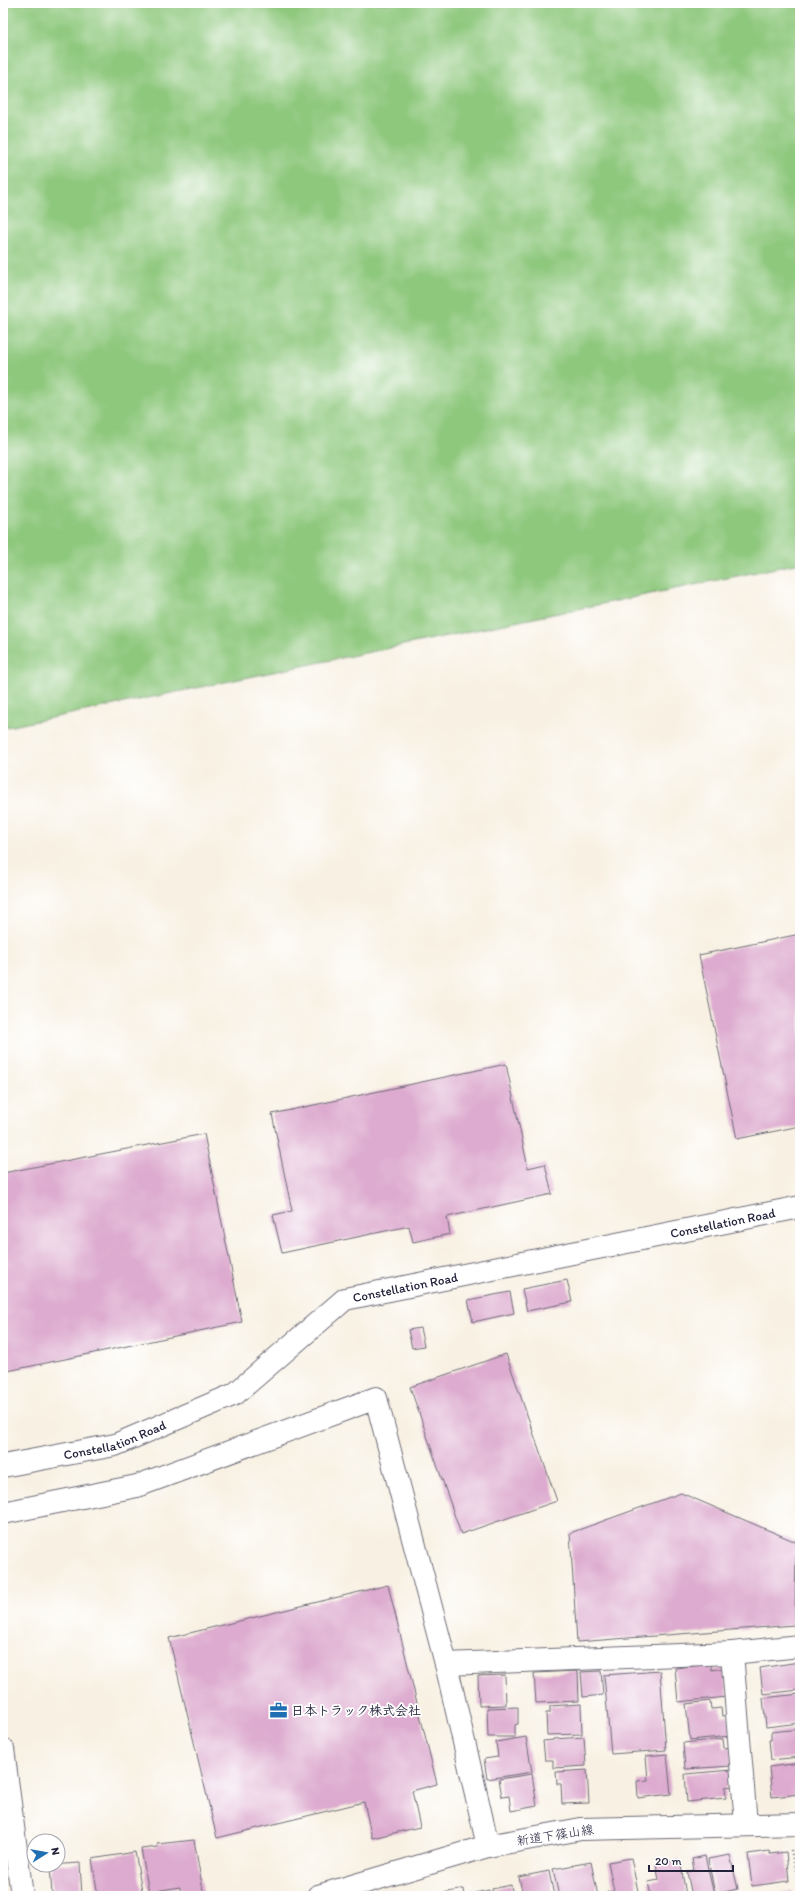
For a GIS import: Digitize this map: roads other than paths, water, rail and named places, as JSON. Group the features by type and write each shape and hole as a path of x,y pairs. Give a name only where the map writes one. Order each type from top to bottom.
{"street":[{"name":"Constellation Road","path":"3,1466 115,1446 235,1394 345,1299 800,1207"},
{"path":"3,1513 136,1486 376,1398 446,1664 488,1846"},
{"path":"446,1664 732,1652 800,1646"},
{"path":"732,1652 746,1824"},
{"path":"3,1749 6,1790 22,1896"},
{"name":"新道下篠山線","path":"318,1896 488,1846 581,1829 746,1824 800,1824"}],"place":[{"name":"日本トラック株式会社","path":"278,1710"}]}
